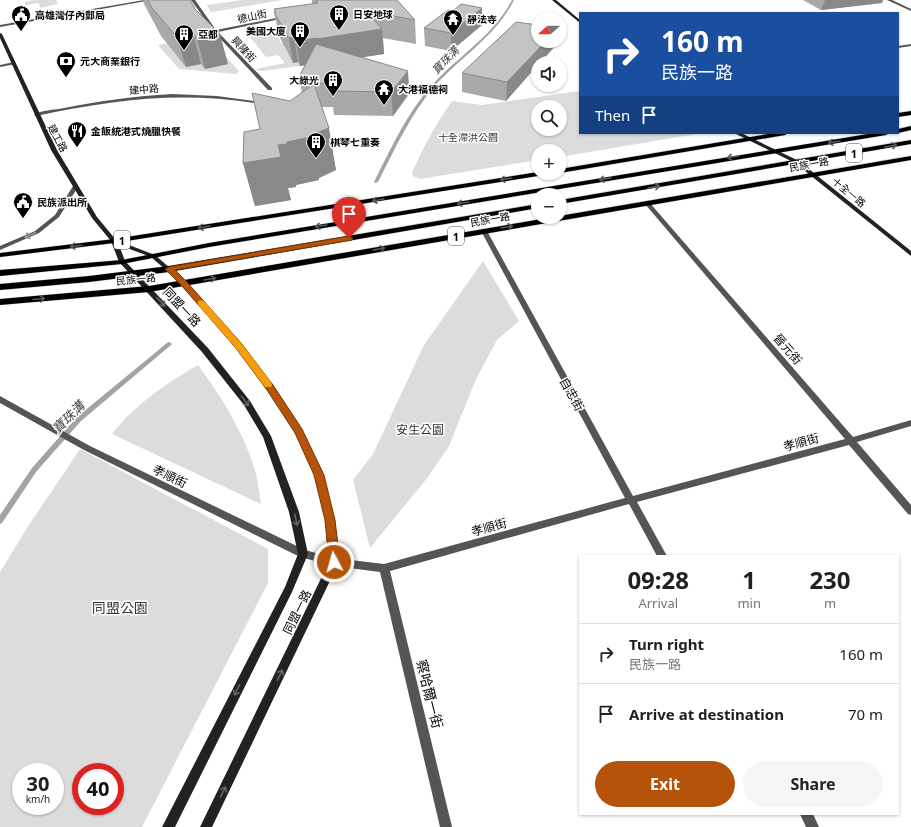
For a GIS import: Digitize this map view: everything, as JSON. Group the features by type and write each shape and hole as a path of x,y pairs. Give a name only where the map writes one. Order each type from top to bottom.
{"main road":[{"path":"899,115 911,113"},
{"path":"899,131 911,128"},
{"path":"567,169 780,134"},
{"name":"民族一路","path":"0,273 122,262 209,245 880,134"},
{"name":"民族一路","path":"567,201 911,142"},
{"name":"民族一路","path":"0,302 149,289 911,158"},
{"name":"1","path":"0,255 114,241 531,175"},
{"name":"民族一路","path":"0,287 135,274 169,269 531,207"}],"street":[{"path":"0,26 150,0"},
{"name":"興隆街","path":"193,0 215,31 270,89"},
{"path":"554,0 579,21"},
{"path":"889,0 911,10"},
{"name":"德山街","path":"215,31 293,15"},
{"name":"建工路","path":"0,34 36,115 75,187 95,218 114,241"},
{"path":"899,47 911,45"},
{"path":"0,66 14,63"},
{"name":"建中路","path":"36,115 91,104 171,96 217,97 254,102"},
{"name":"十全一路","path":"739,134 797,162 911,254"},
{"path":"0,248 37,232 57,216 75,187"},
{"name":"晉元街","path":"647,203 911,511"},
{"name":"自忠街","path":"484,231 529,316 661,555"},
{"name":"同盟一路","path":"114,241 153,256 169,269 184,283 238,345 270,387 299,432 319,475 330,520 334,562 206,827"},
{"name":"同盟一路","path":"114,241 122,262 135,274 205,350 247,403 267,436 294,512 303,554 289,589 168,827"},
{"name":"孝順街","path":"0,399 87,448 303,554 334,562 384,568 851,441 911,423"},
{"name":"察哈爾一街","path":"384,568 446,827"},
{"path":"807,815 813,827"}],"green space":[{"path":"34,0 56,0 58,4 41,8 38,3 26,5 24,2"},
{"path":"243,0 282,0 211,12 207,5"},
{"path":"300,28 278,37 281,43 285,42 284,47 289,55 294,54 293,63 298,62 300,66 261,71 255,69 285,63 278,55 266,57 250,37"},
{"path":"206,35 239,71 236,74 179,69 158,45"},
{"name":"十全滯洪公園","path":"579,91 579,134 696,134 567,156 567,144 531,144 531,161 420,179 413,176 412,173 435,127 452,101 482,105"},
{"name":"安生公園","path":"483,261 519,321 497,340 476,379 449,446 428,477 370,548 353,480 373,454 424,345"},
{"path":"198,365 224,403 246,445 256,474 261,504 112,434 131,413 152,395"},
{"name":"同盟公園","path":"80,449 268,549 268,583 142,827 0,827 0,572 27,528"}],"building":[{"path":"148,0 190,0 195,9 220,34 197,39 193,34 177,37 152,8"},
{"path":"316,0 397,0 415,20 366,11 382,29 317,39 318,38 296,41 294,37 289,38 274,12 276,12 274,9 318,3"},
{"path":"461,4 482,8 451,33 424,28 448,10 453,11"},
{"path":"516,22 531,24 531,48 539,48 507,82 462,73"},
{"path":"316,44 408,71 391,92 331,91 341,84 309,83 312,78 299,77"},
{"path":"314,84 329,128 311,135 311,137 278,145 281,157 243,163 244,132 260,129 252,93 290,101"}],"waterway":[{"name":"寶珠溝","path":"376,182 408,120 424,97 443,76 499,23 513,0"},
{"name":"寶珠溝","path":"0,521 34,470 79,419 169,344"}],"slow traffic":[{"path":"201,303 238,345 268,385"}],"place":[{"name":"日安地球","path":"339,31"},
{"name":"高雄灣仔內郵局","path":"21,32"},
{"name":"靜法寺","path":"453,36"},
{"name":"美國大廈","path":"300,48"},
{"name":"亞都","path":"184,51"},
{"name":"元大商業銀行","path":"66,78"},
{"name":"大綠光","path":"333,97"},
{"name":"大港福德祠","path":"384,106"},
{"name":"金飯統港式燒臘快餐","path":"77,148"},
{"name":"棋琴七重奏","path":"316,159"},
{"name":"民族派出所","path":"23,219"}],"route":[{"path":"334,562 330,520 319,475 299,432 270,387 238,345 184,283 169,269 349,238"}]}
